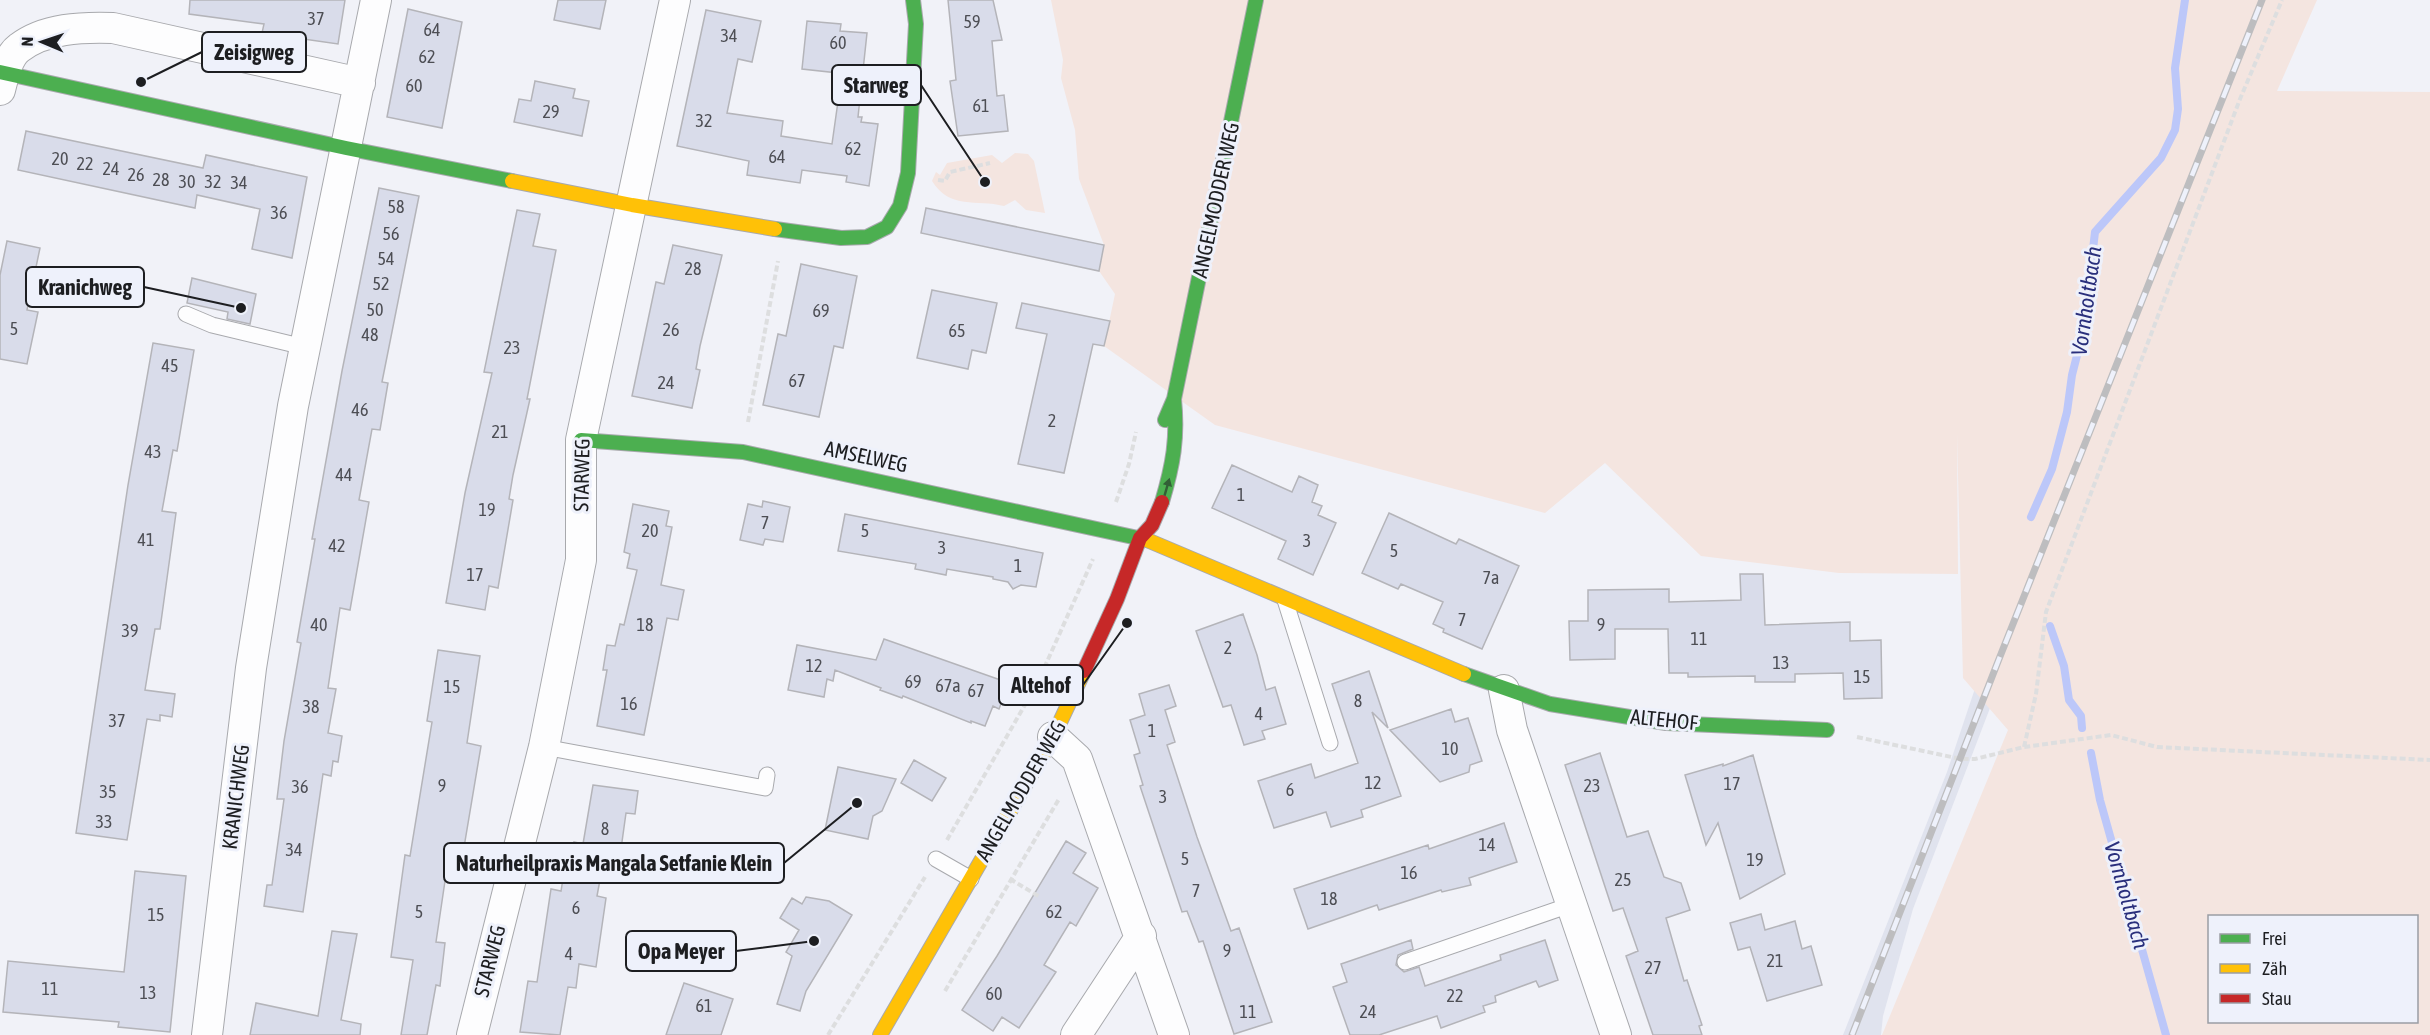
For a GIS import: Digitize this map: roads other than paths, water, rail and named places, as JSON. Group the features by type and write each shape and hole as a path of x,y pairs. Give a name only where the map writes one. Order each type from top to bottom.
{"street":[{"name":"KRANICHWEG","path":"207,1035 251,668 304,347 376,0"},
{"name":"STARWEG","path":"472,1035 544,747 581,560 581,440 675,0"},
{"path":"360,83 113,28 83,27 44,35 17,49 1,78 632,205 784,231 841,238 867,237 887,227 900,206 908,173 916,24 913,0"},
{"name":"ANGELMODDER WEG","path":"1159,434 1174,399 1256,0"},
{"name":"ANGELMODDER WEG","path":"880,1035 1053,737 1117,599 1140,538 1152,525 1160,510 1174,460 1177,426 1174,399"},
{"name":"AMSELWEG","path":"581,440 743,452 1140,538"},
{"name":"ANGELMODDER WEG","path":"1139,521 1140,538"},
{"name":"ALTEHOF","path":"1140,538 1176,551 1504,690 1550,704 1666,723 1827,730"},
{"path":"1504,690 1512,730 1616,1035"},
{"path":"1053,737 1077,759 1174,1035"},
{"path":"1076,1035 1140,936"}],"lane":[{"path":"186,314 212,325 304,347"},
{"path":"1285,599 1330,743"},
{"path":"544,747 765,788 767,775"},
{"name":"ANGELMODDER WEG","path":"936,859 971,879"},
{"path":"1405,962 1573,904"}],"waterway":[{"name":"Vornholtbach","path":"2031,517 2052,469 2067,412 2072,375 2084,328 2095,232 2161,158 2175,130 2178,109 2175,68 2185,0"},
{"name":"Vornholtbach","path":"2050,626 2064,666 2069,700 2081,716 2082,728"},
{"name":"Vornholtbach","path":"2091,753 2100,800 2166,1035"}],"railway":[{"path":"1852,1035 1999,659 2262,0"}],"place":[{"name":"Zeisigweg","path":"141,82"},
{"name":"Starweg","path":"985,182"},
{"name":"Kranichweg","path":"241,308"},
{"name":"Altehof","path":"1127,623"},
{"name":"Naturheilpraxis Mangala Setfanie Klein","path":"857,803"},
{"name":"Opa Meyer","path":"814,941"}]}
